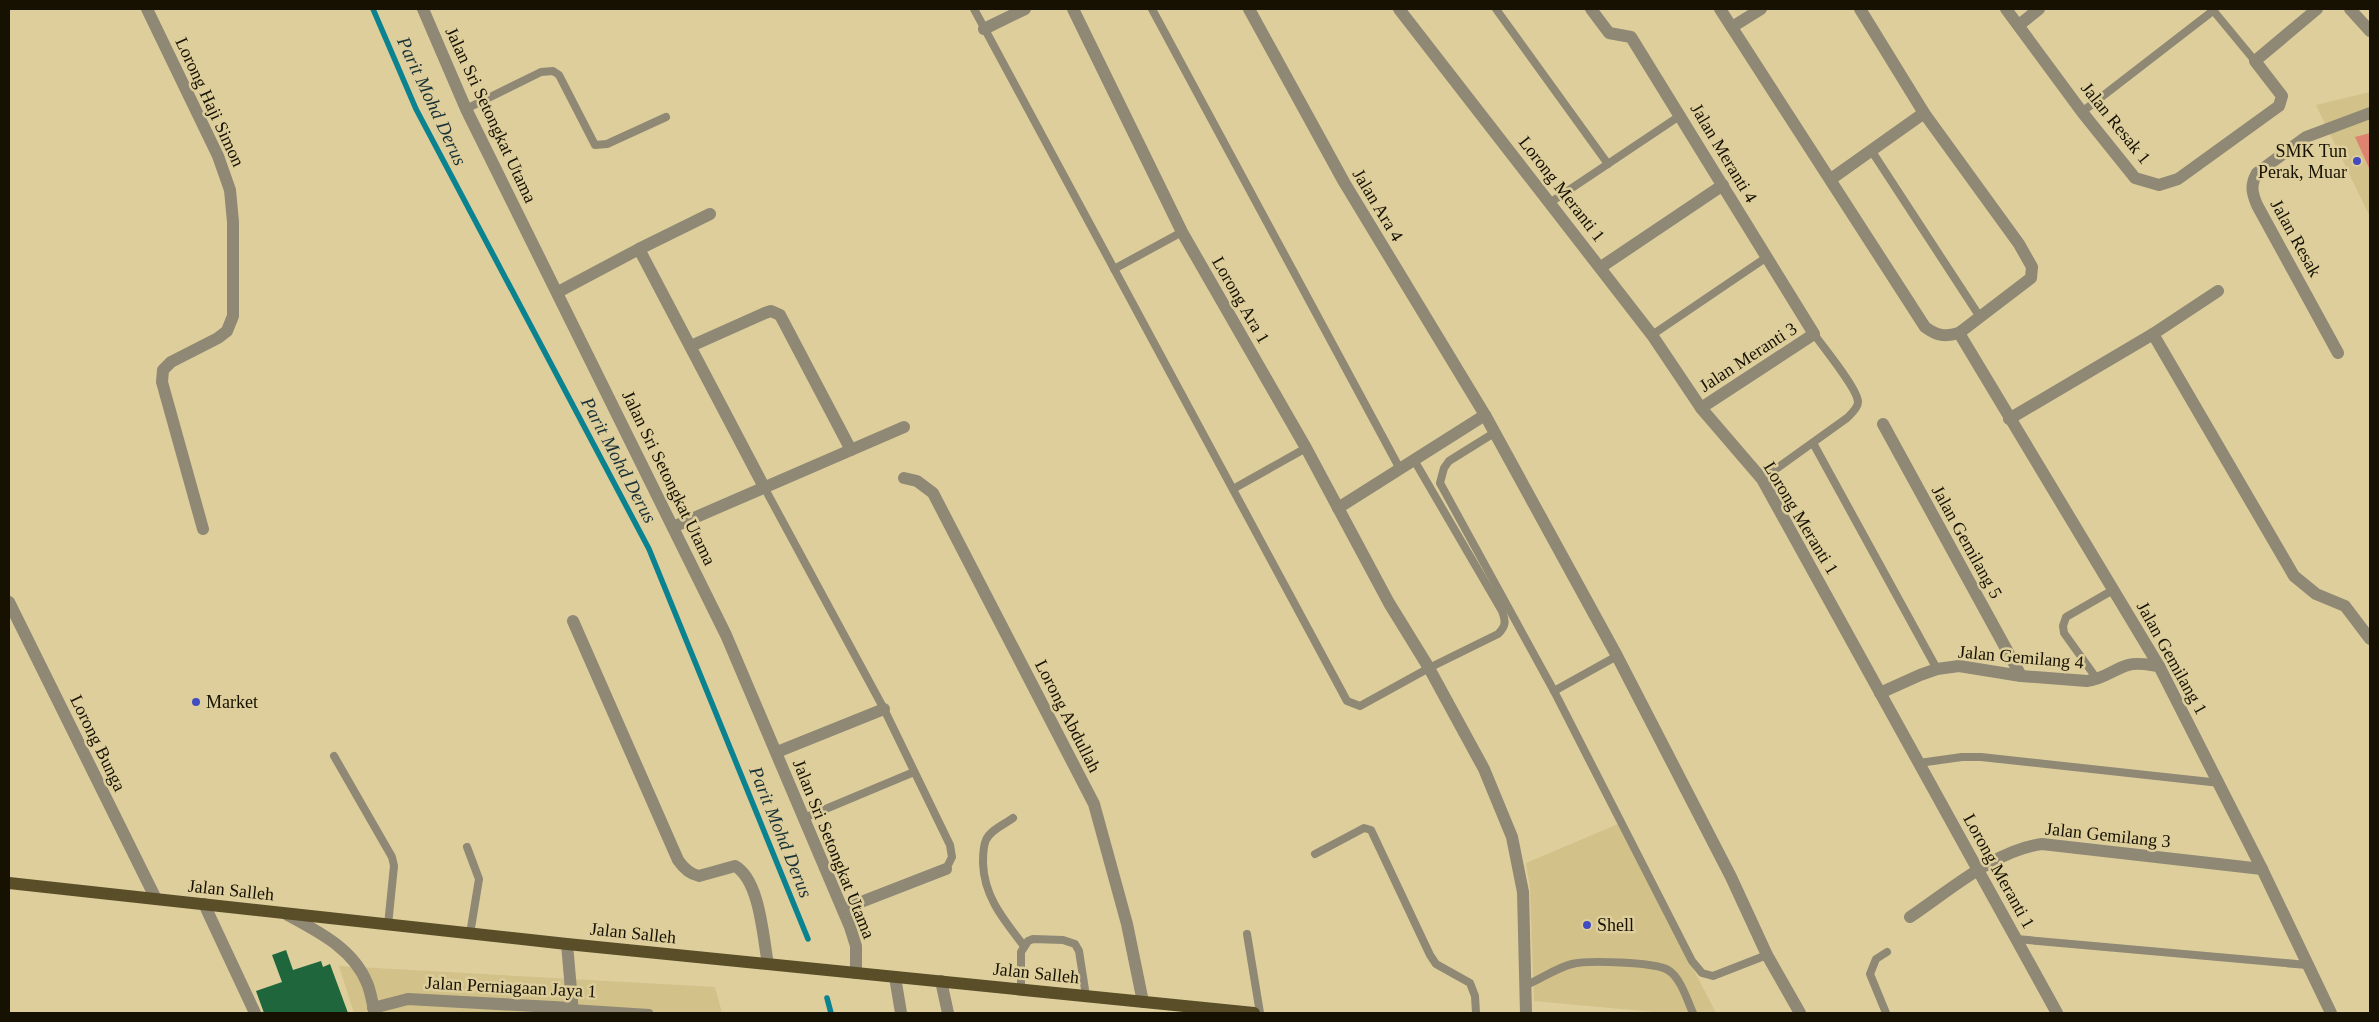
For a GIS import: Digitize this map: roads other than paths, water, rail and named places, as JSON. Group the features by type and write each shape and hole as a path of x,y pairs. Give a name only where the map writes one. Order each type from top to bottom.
{"main road":[{"name":"Jalan Salleh","path":"9,883 470,934 1254,1013"}],"street":[{"name":"Lorong Haji Simon","path":"147,9 218,156 230,190 233,316 227,331 218,338 171,362 163,370 162,382 203,529"},
{"name":"Jalan Sri Setongkat Utama","path":"423,9 466,109 726,635 843,909 856,946 856,973"},
{"path":"984,29 1025,9"},
{"name":"Lorong Ara 1","path":"1073,9 1182,232 1306,448 1389,603 1429,668 1484,769 1512,837 1523,892 1526,1013"},
{"name":"Jalan Ara 4","path":"1249,9 1344,182 1485,415 1617,656 1731,878 1767,956 1800,1013"},
{"name":"Lorong Meranti 1","path":"1399,9 1601,267 1652,335 1701,408 1762,479 2057,1013"},
{"name":"Jalan Meranti 4","path":"1591,9 1609,33 1632,37 1814,334"},
{"path":"1720,9 1925,327 1934,334 1946,337 1959,334 2031,278 2032,267 2019,244 1924,113 1860,9"},
{"path":"1732,27 1761,9"},
{"name":"Jalan Resak 1","path":"2006,9 2082,112 2135,178 2159,185 2178,179 2279,106 2282,96 2255,61"},
{"path":"2019,25 2040,9"},
{"path":"2255,61 2317,9"},
{"path":"2353,10 2370,31"},
{"path":"1831,179 1924,113"},
{"name":"Jalan Resak","path":"2338,353 2257,205 2252,193 2252,182 2257,173 2306,137 2370,113"},
{"path":"1601,267 1723,185"},
{"path":"558,292 710,214"},
{"path":"639,249 764,488"},
{"path":"2009,419 2153,334 2218,291"},
{"path":"691,346 765,313 771,311 780,315 851,450"},
{"name":"Jalan Meranti 3","path":"1701,408 1814,334"},
{"name":"Jalan Gemilang 1","path":"1959,334 2159,666 2220,783 2331,1013"},
{"path":"2153,334 2294,576 2316,594 2345,606 2370,640"},
{"path":"1338,508 1485,415"},
{"name":"Jalan Gemilang 5","path":"1883,424 2021,676"},
{"path":"673,527 904,427"},
{"name":"Lorong Abdullah","path":"904,478 917,481 933,492 1094,804 1127,924 1143,1002"},
{"name":"Lorong Bunga","path":"9,602 156,899"},
{"path":"573,621 678,860 684,869 700,876 736,866 742,870 754,891 768,964"},
{"name":"Jalan Gemilang 4","path":"1880,693 1937,669 1959,666 2021,676 2087,681 2139,663 2159,666"},
{"path":"777,752 884,709"},
{"name":"Jalan Gemilang 3","path":"1910,917 1979,871 2013,851 2042,844 2262,869"},
{"path":"843,909 946,869"},
{"path":"204,904 255,1013"},
{"path":"286,914 330,939 353,959 367,983 374,1011"},
{"path":"567,944 572,1011"},
{"path":"895,977 901,1013"},
{"path":"941,981 948,1013"},
{"name":"Jalan Perniagaan Jaya 1","path":"374,1011 408,999 572,1011"}],"lane":[{"path":"974,9 1347,701 1360,706 1429,668 1498,634 1504,628 1506,620 1414,460"},
{"path":"1152,9 1400,469"},
{"path":"1496,9 1608,164"},
{"path":"2082,112 2213,10 2255,61"},
{"path":"466,109 541,72 550,71 559,76 595,145 607,144 666,117"},
{"path":"1551,202 1681,115"},
{"path":"1871,150 1980,316"},
{"path":"1114,269 1182,232"},
{"path":"1652,335 1766,257"},
{"path":"1762,479 1847,418 1857,407 1858,401 1852,387 1814,334"},
{"path":"1494,433 1449,461 1444,468 1440,483 1554,691 1692,961 1702,973 1713,976 1767,956"},
{"path":"1813,443 1937,669"},
{"path":"1233,489 1306,448"},
{"path":"764,488 884,709 950,845 952,857 946,869"},
{"path":"2097,679 2064,633 2062,626 2066,618 2113,590"},
{"path":"1554,691 1617,656"},
{"path":"334,756 392,858 394,866 388,925"},
{"path":"1919,763 1962,757 1982,757 2220,783"},
{"path":"804,818 914,772"},
{"path":"1013,818 990,834 985,840 984,876 985,886 998,912 1024,946"},
{"path":"1315,854 1364,828 1371,830 1430,955 1436,964 1470,984 1475,996 1476,1013"},
{"path":"467,847 479,879 470,934"},
{"path":"1247,934 1260,1013"},
{"path":"1021,990 1021,952 1024,946 1033,939 1063,940 1075,944 1079,950 1086,996"},
{"path":"2016,939 2307,965"},
{"path":"1886,1013 1870,974 1876,958 1887,952"},
{"path":"1526,985 1560,968 1586,961 1656,966 1668,970 1676,979 1693,1013"},
{"name":"Jalan Perniagaan Jaya 1","path":"572,1011 649,1013"}],"waterway":[{"name":"Parit Mohd Derus","path":"373,9 416,109 649,549 808,939"},
{"path":"827,998 831,1013"}],"place":[{"name":"SMK Tun Perak, Muar","path":"2357,161"},
{"name":"Market","path":"196,702"},
{"name":"Shell","path":"1587,925"}]}
